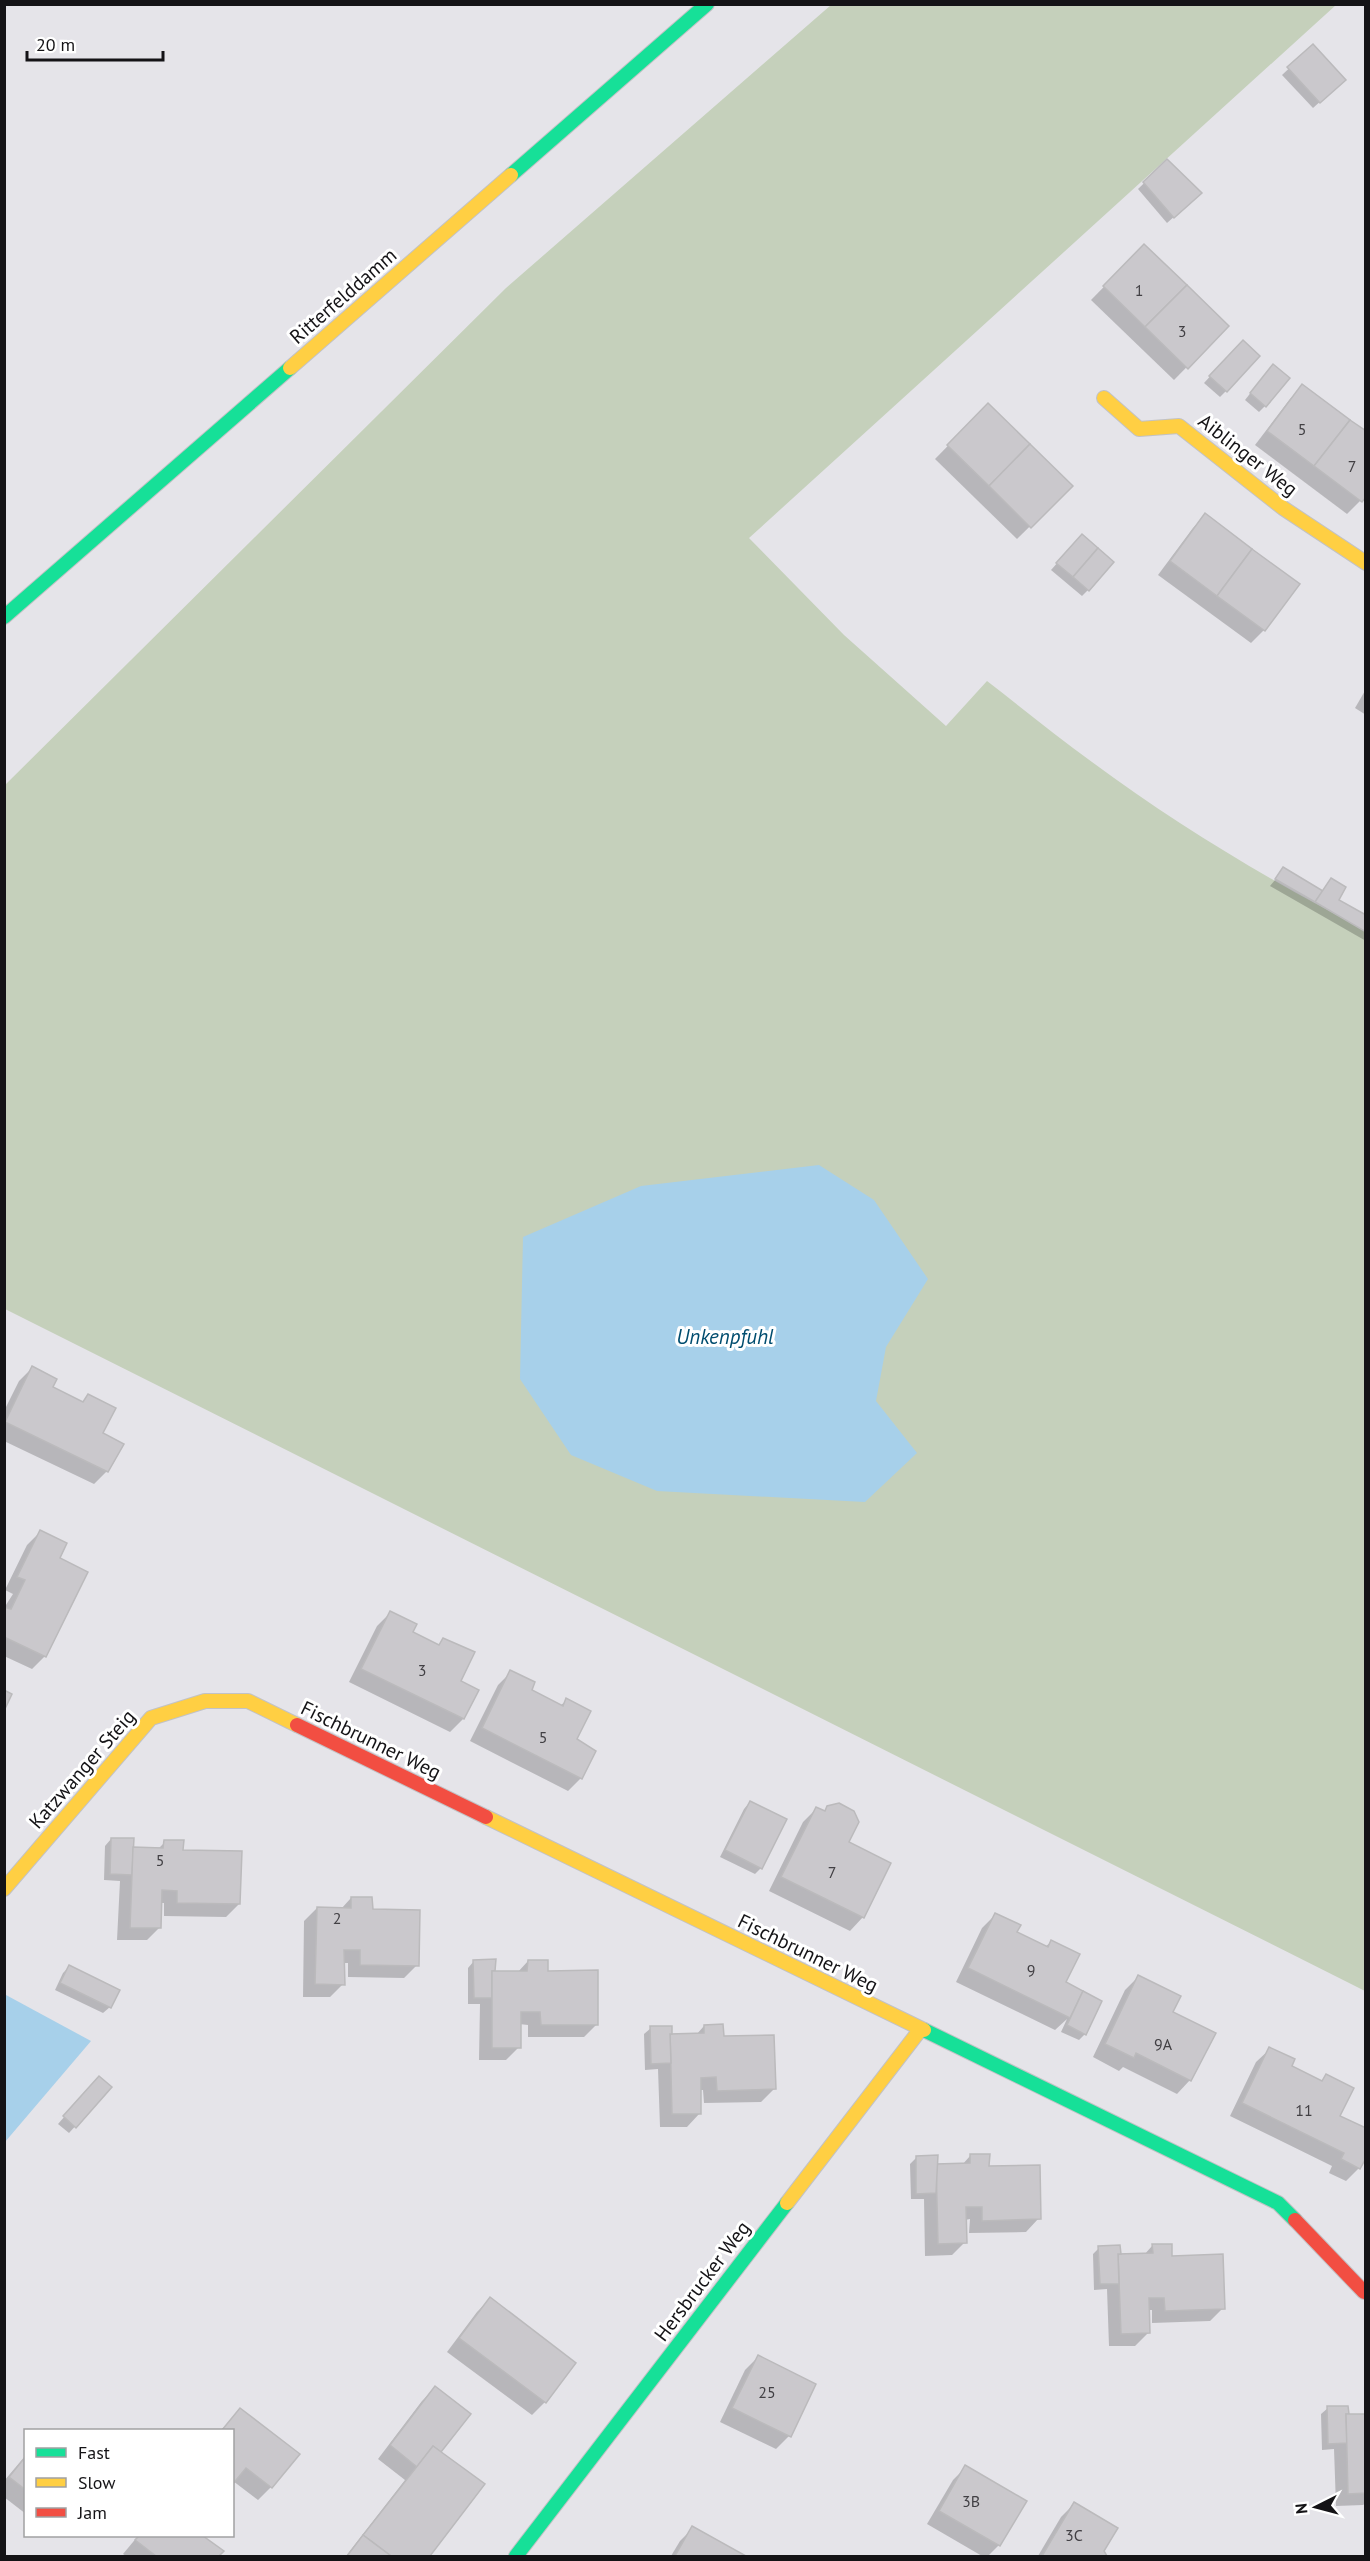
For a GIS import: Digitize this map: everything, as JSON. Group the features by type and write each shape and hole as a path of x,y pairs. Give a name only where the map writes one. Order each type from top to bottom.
{"street":[{"name":"Ritterfelddamm","path":"4,617 707,4"},
{"name":"Aiblinger Weg","path":"1104,398 1139,429 1179,426 1283,508 1365,563"},
{"name":"Katzwanger Steig","path":"4,1889 151,1718 205,1701"},
{"name":"Fischbrunner Weg","path":"205,1701 248,1701 1278,2203 1364,2292"},
{"name":"Hersbrucker Weg","path":"516,2556 920,2030"}],"green space":[{"path":"831,5 1336,5 749,538 844,635 946,726 987,681 1125,786 1191,830 1260,872 1365,930 1365,1991 5,1309 4,786 506,288"}],"water":[{"name":"Unkenpfuhl","path":"819,1165 874,1200 928,1279 886,1347 876,1401 917,1453 865,1502 657,1491 571,1455 520,1379 523,1237 641,1186"},
{"path":"6,1995 91,2041 5,2142 4,1997"}],"building":[{"path":"1313,44 1346,80 1320,103 1287,67"},
{"path":"1167,159 1202,193 1174,218 1143,182"},
{"path":"1144,244 1187,285 1145,327 1103,286"},
{"path":"1187,285 1229,326 1188,369 1145,327"},
{"path":"1243,340 1260,356 1227,392 1209,376"},
{"path":"1273,364 1290,378 1266,407 1250,393"},
{"path":"1302,384 1350,420 1314,466 1267,431"},
{"path":"988,403 1030,444 989,486 947,445"},
{"path":"1350,420 1366,431 1366,497 1362,502 1314,466"},
{"path":"1030,444 1073,486 1031,528 989,486"},
{"path":"1205,513 1252,549 1217,596 1170,561"},
{"path":"1082,534 1098,548 1073,577 1056,563"},
{"path":"1098,548 1114,562 1089,591 1073,577"},
{"path":"1252,549 1300,584 1265,631 1217,596"},
{"path":"1283,867 1323,891 1315,902 1275,879"},
{"path":"1331,878 1346,887 1339,900 1366,915 1366,932 1315,902"},
{"path":"32,1366 57,1379 53,1387 83,1402 88,1394 116,1408 103,1433 124,1444 108,1472 5,1422"},
{"path":"40,1530 67,1543 60,1558 88,1572 46,1657 4,1637 4,1607 11,1609 25,1580 17,1577"},
{"path":"390,1611 417,1624 413,1632 439,1645 443,1638 475,1652 461,1681 479,1690 464,1719 361,1669"},
{"path":"510,1670 535,1682 532,1690 563,1706 566,1698 591,1711 577,1739 596,1751 582,1779 482,1728"},
{"path":"4,1690 12,1694 4,1711"},
{"path":"750,1801 787,1819 762,1869 725,1850"},
{"path":"839,1803 854,1811 859,1822 849,1842 891,1863 864,1918 781,1877 816,1807 825,1811 827,1806"},
{"path":"111,1838 134,1838 132,1875 110,1874"},
{"path":"164,1840 184,1840 183,1850 242,1851 240,1904 177,1903 177,1891 162,1890 161,1928 130,1928 133,1847 163,1848"},
{"path":"351,1897 372,1897 373,1909 420,1910 419,1966 360,1965 360,1950 344,1950 345,1985 315,1984 317,1907 351,1908"},
{"path":"995,1913 1021,1925 1017,1932 1048,1947 1051,1940 1080,1954 1066,1982 1083,1991 1070,2018 968,1968"},
{"path":"496,1959 495,1971 492,1971 492,1998 474,1998 473,1960"},
{"path":"528,1960 548,1960 548,1971 598,1970 598,2025 541,2025 540,2012 521,2012 521,2048 492,2048 492,1971 527,1971"},
{"path":"69,1965 120,1990 111,2008 60,1983"},
{"path":"1138,1975 1181,1996 1173,2012 1216,2033 1191,2081 1136,2053 1134,2058 1105,2044"},
{"path":"1083,1991 1102,2001 1086,2035 1067,2025"},
{"path":"723,2024 724,2036 774,2035 776,2089 717,2091 716,2077 701,2078 701,2114 672,2114 670,2034 704,2033 704,2025"},
{"path":"650,2026 672,2026 671,2063 651,2064"},
{"path":"1269,2047 1295,2059 1292,2066 1322,2081 1326,2074 1354,2088 1340,2116 1366,2128 1366,2158 1360,2169 1341,2159 1344,2153 1242,2103"},
{"path":"99,2076 112,2087 76,2128 63,2116"},
{"path":"970,2154 990,2154 989,2166 1040,2165 1041,2219 982,2221 982,2207 966,2207 967,2243 938,2244 936,2164 970,2163"},
{"path":"938,2155 936,2193 916,2194 916,2156"},
{"path":"1152,2244 1172,2244 1172,2256 1223,2254 1225,2309 1165,2311 1164,2298 1149,2298 1150,2333 1121,2334 1118,2254 1153,2253"},
{"path":"1120,2245 1119,2284 1100,2284 1098,2246"},
{"path":"490,2297 576,2363 546,2403 459,2338"},
{"path":"758,2355 816,2384 791,2437 732,2408"},
{"path":"435,2386 471,2414 441,2452 433,2446 417,2467 390,2445"},
{"path":"1327,2406 1348,2406 1347,2443 1328,2444"},
{"path":"240,2408 300,2454 272,2488 246,2468 234,2483 234,2429 223,2429"},
{"path":"1346,2414 1366,2414 1366,2493 1348,2494"},
{"path":"433,2446 485,2484 430,2556 391,2556 363,2535"},
{"path":"24,2458 24,2488 9,2477"},
{"path":"965,2465 1027,2501 1000,2546 939,2511"},
{"path":"1074,2502 1118,2528 1104,2551 1107,2556 1042,2556"},
{"path":"692,2526 746,2556 675,2556"},
{"path":"363,2535 391,2556 347,2556"},
{"path":"138,2537 204,2537 224,2551 219,2556 156,2556 135,2540"}],"traffic: fast":[{"path":"511,175 707,4"},
{"path":"4,617 290,368"},
{"path":"924,2030 1278,2203 1295,2220"},
{"path":"516,2556 787,2203"}],"traffic: slow":[{"path":"290,368 511,175"},
{"path":"1104,398 1139,429 1179,426 1283,508 1366,563"},
{"path":"4,1889 151,1718 205,1701 248,1701 297,1725"},
{"path":"486,1817 924,2030"},
{"path":"787,2203 920,2030"}],"traffic: jam":[{"path":"297,1725 486,1817"},
{"path":"1295,2220 1364,2292"}]}
